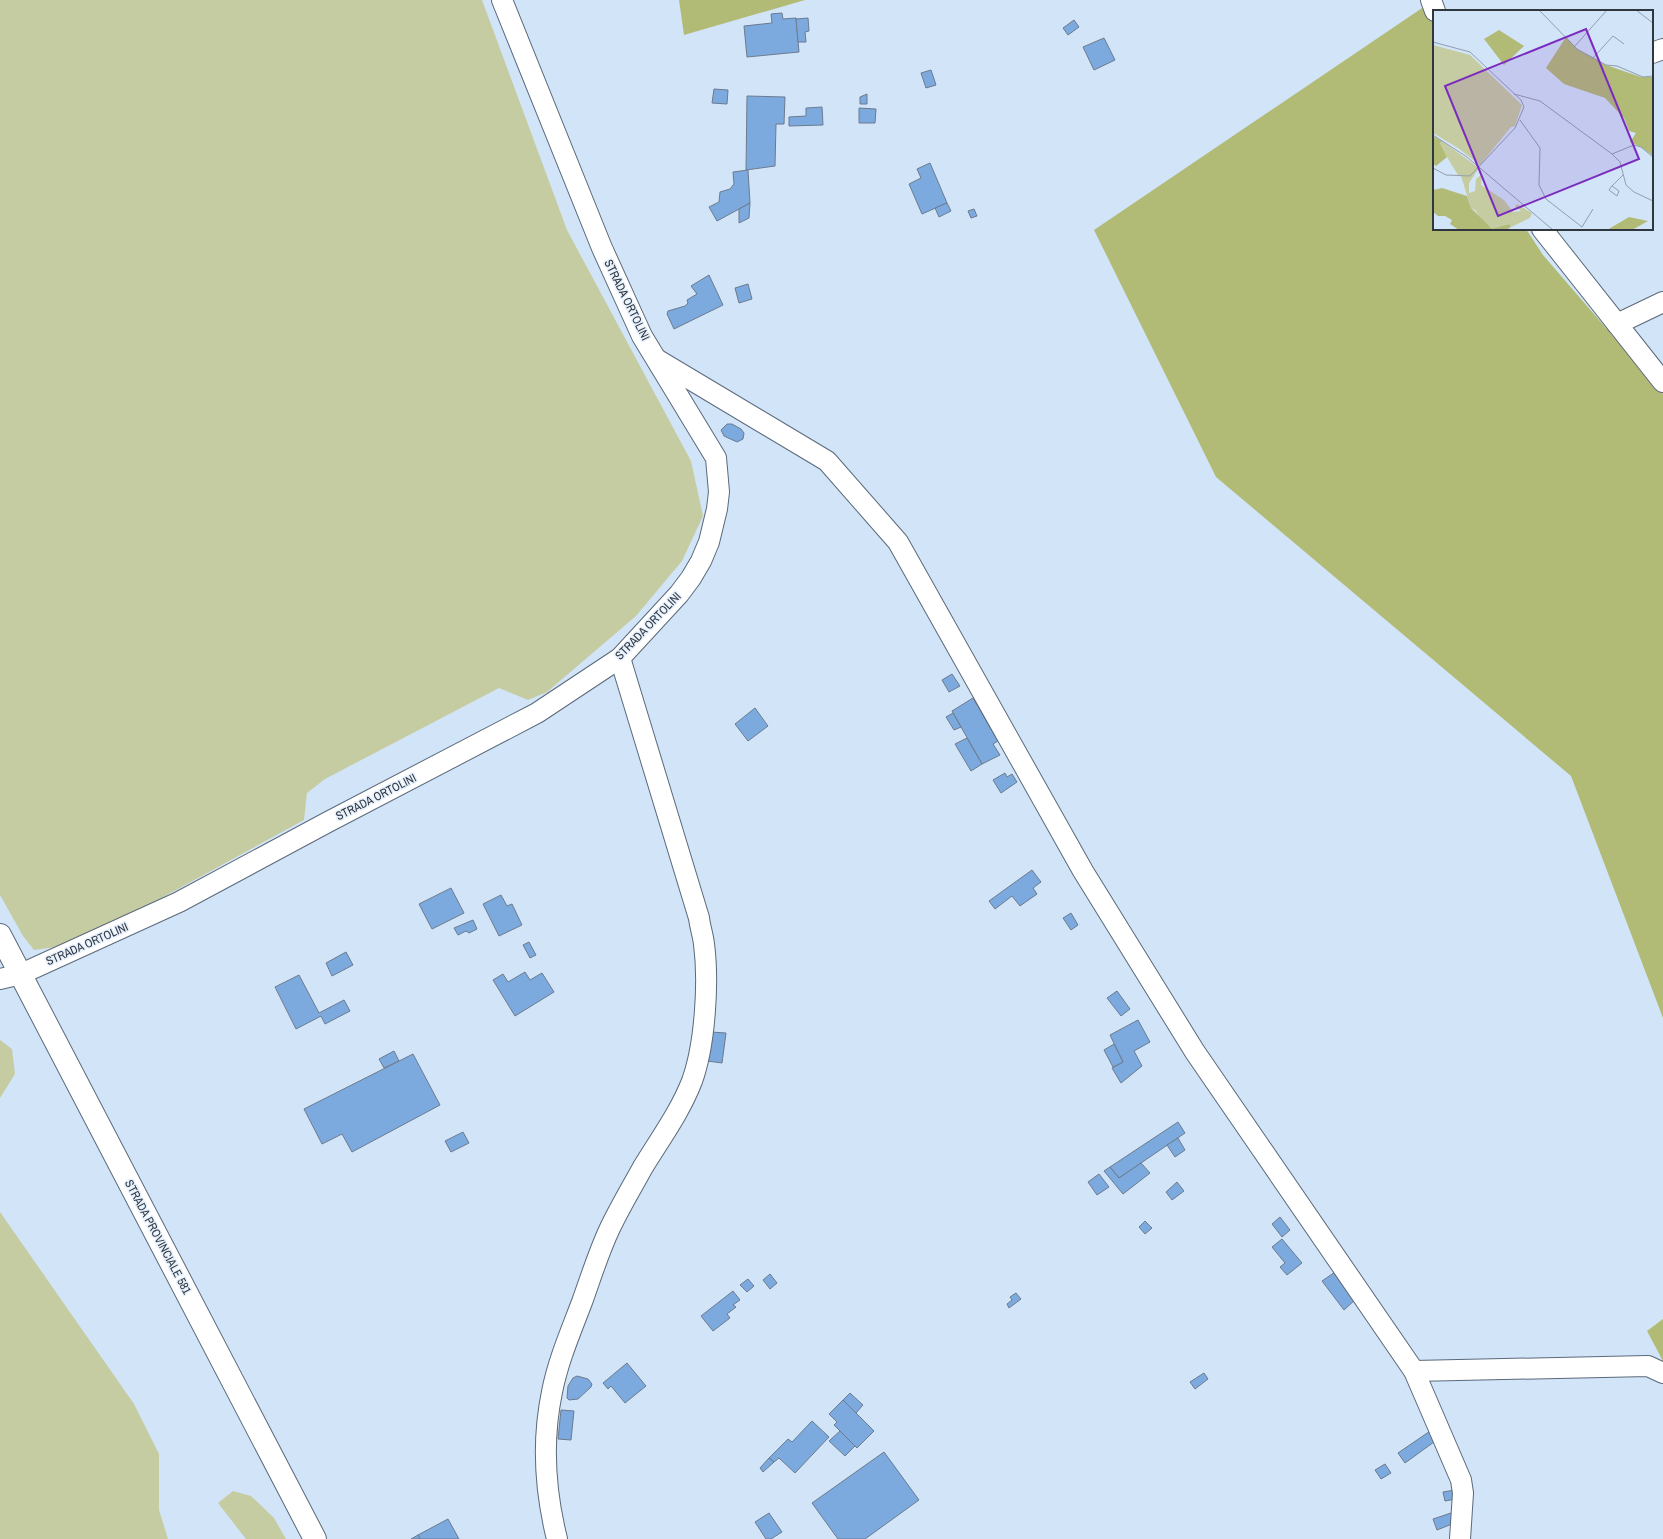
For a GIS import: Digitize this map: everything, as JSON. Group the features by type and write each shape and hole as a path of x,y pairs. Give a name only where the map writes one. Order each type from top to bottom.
{"main road":[{"name":"STRADA PROVINCIALE 581","path":"0,935 10,977 315,1539"}],"street":[{"name":"STRADA ORTOLINI","path":"10,977 179,902 537,713 620,658 679,594 701,561 709,542 717,509 719,486 716,458 658,360 642,336 602,248 502,0"},
{"path":"1430,0 1435,10"},
{"path":"1653,53 1663,48"},
{"path":"1543,230 1663,382"},
{"path":"1617,324 1663,302"},
{"path":"658,360 826,461 898,542 1095,891 1195,1052 1414,1371 1462,1480 1463,1493 1460,1539"},
{"path":"557,1539 547,1477 547,1423 552,1391 569,1336 610,1229 643,1167 680,1106 692,1081 699,1056 703,1021 706,979 704,944 699,918 620,658"},
{"path":"1414,1371 1648,1366 1663,1373"}],"green space":[{"path":"0,0 482,0 567,230 691,461 703,516 682,561 636,616 547,692 528,700 499,688 325,779 307,793 304,820 145,907 56,947 34,950 23,936 0,895"},
{"path":"679,0 805,0 684,35"},
{"path":"1431,2 1434,10 1433,230 1527,230 1543,255 1663,394 1663,1018 1571,776 1216,477 1094,230"},
{"path":"0,1040 12,1049 15,1074 0,1098"},
{"path":"0,1212 134,1404 159,1454 159,1510 168,1539 0,1539"},
{"path":"1663,1319 1663,1361 1647,1331"},
{"path":"233,1491 251,1496 274,1518 286,1539 246,1539 218,1503"}],"building":[{"path":"782,13 783,19 796,18 799,52 747,57 744,26 772,23 771,14"},
{"path":"808,18 809,31 805,32 806,42 798,42 796,19"},
{"path":"1074,20 1079,27 1068,35 1063,28"},
{"path":"1104,38 1115,60 1094,70 1083,47"},
{"path":"931,70 936,85 926,88 921,73"},
{"path":"714,89 728,90 727,104 712,103"},
{"path":"867,94 867,104 860,104 860,97"},
{"path":"747,96 785,97 784,124 776,124 775,166 746,170"},
{"path":"822,107 823,125 789,126 789,117 806,116 806,108"},
{"path":"859,108 876,109 875,123 859,123"},
{"path":"930,163 947,203 922,214 909,184 921,178 917,169"},
{"path":"748,170 750,203 717,221 709,207 719,202 720,192 730,189 734,184 733,172"},
{"path":"750,203 749,218 739,223 739,209"},
{"path":"947,203 951,211 939,217 935,208"},
{"path":"974,209 977,216 971,218 968,211"},
{"path":"709,275 723,305 674,329 667,314 668,311 685,306 688,303 687,300 697,294 691,286"},
{"path":"748,284 752,299 739,303 735,288"},
{"path":"727,424 732,424 741,429 744,433 743,439 737,442 724,436 721,430"},
{"path":"952,674 960,686 949,692 942,680"},
{"path":"973,698 998,741 993,744 1000,755 982,764 952,711"},
{"path":"755,708 768,726 748,741 735,724"},
{"path":"953,713 961,727 954,730 946,717"},
{"path":"967,738 982,764 971,771 955,744"},
{"path":"1005,773 1007,777 1012,774 1017,782 1001,793 993,780"},
{"path":"1032,870 1041,882 1033,888 1037,894 1020,906 1012,896 995,909 989,901"},
{"path":"451,888 464,913 432,929 419,904"},
{"path":"501,895 507,906 512,904 522,925 499,936 483,904"},
{"path":"1071,913 1078,925 1071,930 1063,918"},
{"path":"473,920 477,929 469,933 466,931 458,935 454,928"},
{"path":"529,942 536,955 530,958 523,945"},
{"path":"346,952 353,965 332,976 326,963"},
{"path":"525,972 530,980 542,973 554,992 515,1016 493,980 503,974 508,982"},
{"path":"299,975 319,1013 344,1000 350,1011 325,1024 321,1016 296,1029 275,987"},
{"path":"1117,991 1130,1009 1121,1016 1107,998"},
{"path":"1138,1020 1150,1042 1134,1051 1142,1066 1121,1083 1112,1068 1123,1062 1110,1035"},
{"path":"711,1032 726,1033 722,1063 707,1061"},
{"path":"1114,1044 1123,1062 1113,1067 1104,1050"},
{"path":"394,1051 399,1061 384,1068 379,1059"},
{"path":"413,1054 440,1105 352,1152 342,1134 322,1144 304,1109"},
{"path":"1178,1122 1185,1133 1119,1178 1110,1167"},
{"path":"463,1132 469,1143 451,1152 445,1141"},
{"path":"1178,1138 1185,1150 1175,1157 1167,1145"},
{"path":"1141,1163 1150,1173 1123,1194 1104,1171 1110,1167 1119,1178"},
{"path":"1099,1174 1109,1187 1097,1195 1088,1182"},
{"path":"1177,1182 1184,1191 1172,1200 1166,1192"},
{"path":"1280,1217 1290,1230 1282,1237 1272,1224"},
{"path":"1145,1221 1152,1228 1145,1234 1139,1227"},
{"path":"1282,1239 1302,1263 1287,1275 1280,1267 1285,1263 1272,1247"},
{"path":"1338,1270 1357,1298 1344,1310 1322,1281"},
{"path":"770,1274 777,1283 770,1289 763,1280"},
{"path":"748,1279 754,1286 747,1292 740,1285"},
{"path":"733,1291 740,1300 733,1305 736,1307 727,1314 730,1318 713,1331 701,1316"},
{"path":"1016,1293 1021,1299 1009,1308 1007,1304 1012,1300 1010,1297"},
{"path":"627,1363 646,1386 625,1403 611,1386 608,1389 603,1383"},
{"path":"1204,1373 1208,1379 1195,1389 1190,1382"},
{"path":"577,1376 588,1379 592,1384 591,1387 578,1399 569,1400 567,1398 568,1386 573,1378"},
{"path":"850,1393 863,1405 856,1413 843,1400"},
{"path":"843,1400 874,1431 857,1448 834,1425 837,1422 829,1414"},
{"path":"561,1410 574,1411 571,1440 558,1439"},
{"path":"812,1421 829,1437 795,1473 779,1458 774,1462 769,1458 788,1439 792,1442"},
{"path":"1436,1427 1434,1442 1405,1463 1398,1453"},
{"path":"840,1431 855,1446 845,1456 829,1441"},
{"path":"884,1452 919,1500 865,1539 838,1539 812,1503"},
{"path":"769,1458 774,1462 763,1472 760,1468"},
{"path":"1385,1464 1391,1473 1381,1479 1375,1470"},
{"path":"1455,1490 1456,1499 1445,1501 1443,1492"},
{"path":"1454,1512 1452,1524 1437,1530 1433,1519"},
{"path":"769,1513 782,1532 771,1539 766,1539 755,1522"},
{"path":"448,1519 459,1539 420,1539 418,1535"},
{"path":"418,1535 420,1539 411,1539"}]}
